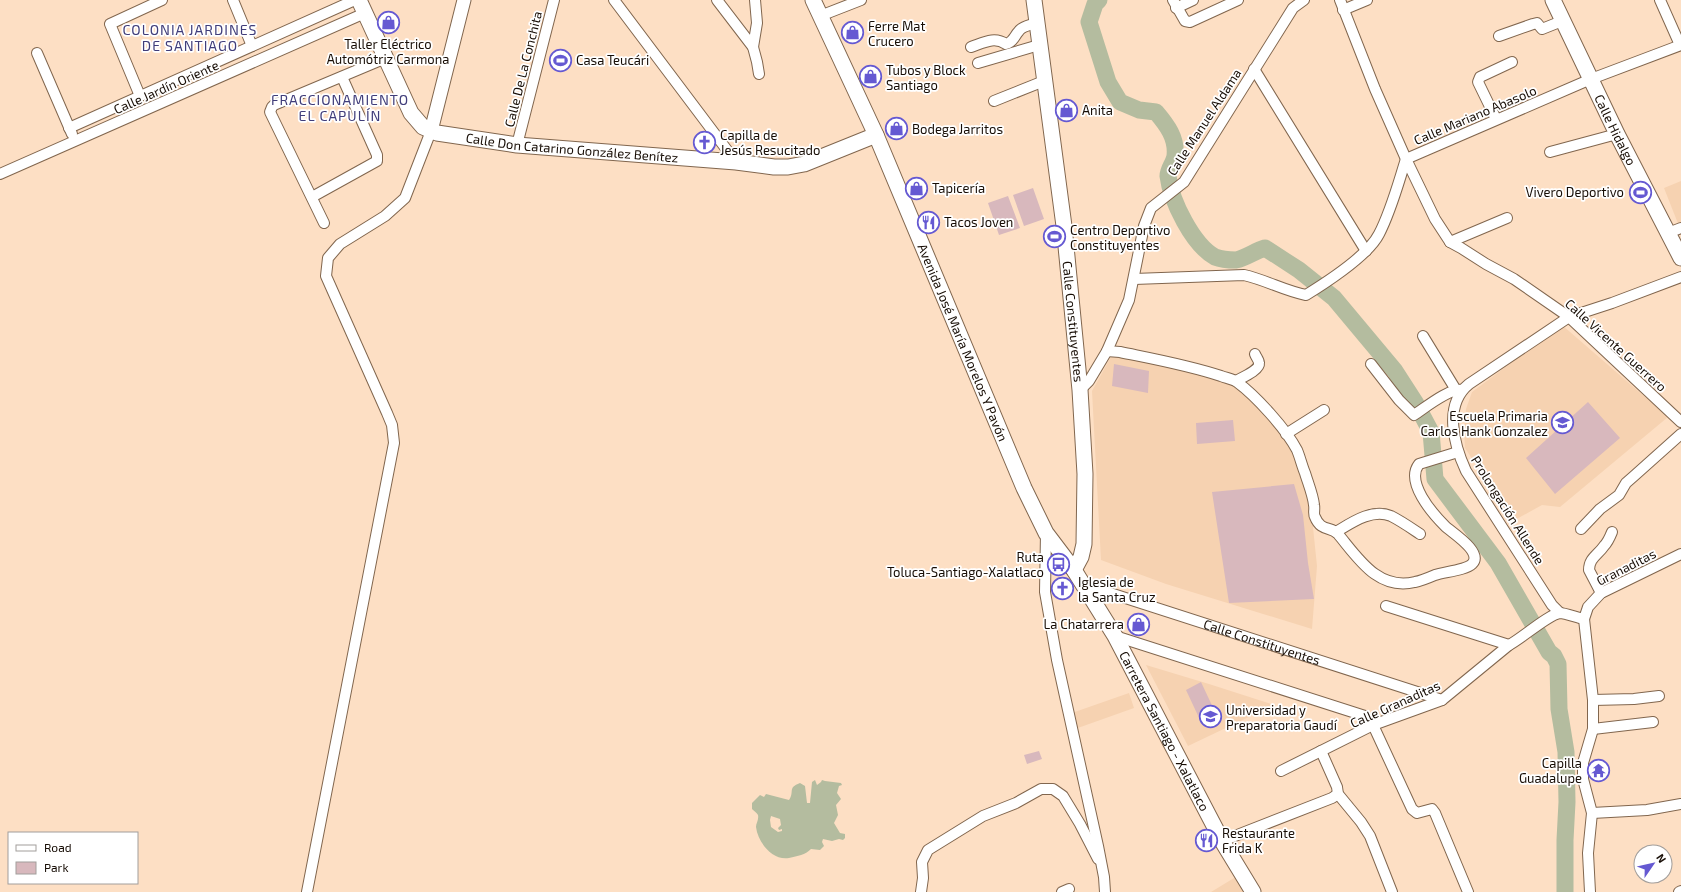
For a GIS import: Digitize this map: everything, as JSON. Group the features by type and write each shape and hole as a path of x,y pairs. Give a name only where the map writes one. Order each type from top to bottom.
{"main road":[{"name":"Avenida José María Morelos Y Pavón","path":"813,0 876,135 1024,488 1046,533 1074,570"},
{"name":"Calle Constituyentes","path":"1034,0 1064,226 1080,390 1085,474 1084,544 1082,557 1074,570"},
{"name":"Calle Hidalgo","path":"1553,0 1617,134 1674,230 1681,258"},
{"path":"362,7 412,113 423,127 431,131"},
{"name":"Calle Don Catarino González Benítez","path":"431,131 517,145 736,162 774,167 788,167 804,164 876,135"},
{"name":"Carretera Santiago - Xalatlaco","path":"1074,570 1115,636 1222,842 1253,892"}],"street":[{"path":"140,96 109,26 111,23 162,0"},
{"path":"233,0 252,46"},
{"path":"69,128 355,0"},
{"path":"307,892 394,443 392,425 326,276 328,258 340,244 385,216 404,198 431,131 464,0"},
{"name":"Calle De La Conchita","path":"517,145 554,0"},
{"path":"614,0 736,162"},
{"path":"717,0 753,47 759,74"},
{"path":"753,47 757,23 755,0"},
{"path":"820,16 861,0"},
{"path":"1193,0 1174,4 1185,21 1190,22 1238,0"},
{"name":"Calle Manuel Aldama","path":"1080,390 1089,381 1107,351 1129,300 1144,226 1151,208 1184,182 1254,68 1291,4 1304,0"},
{"name":"Calle Vicente Guerrero","path":"1340,0 1375,89 1406,159 1436,219 1450,242 1514,279 1569,317 1681,422"},
{"path":"1343,10 1367,0"},
{"path":"1660,0 1680,45"},
{"name":"Calle Jardín Oriente","path":"0,174 299,43 362,7"},
{"path":"1499,36 1537,23 1542,29 1562,21"},
{"path":"971,48 992,40 1001,40 1006,44 1009,43 1013,40 1019,30 1036,23"},
{"path":"293,28 299,43"},
{"path":"978,63 1039,45"},
{"name":"Calle Mariano Abasolo","path":"1134,279 1244,275 1258,278 1306,296 1327,282 1366,251 1379,235 1406,159 1496,119 1680,45"},
{"path":"37,53 75,141"},
{"path":"324,223 270,112 270,109 274,105 386,58"},
{"path":"1496,119 1478,82 1480,78 1512,62"},
{"path":"1254,68 1366,251"},
{"path":"312,197 377,161 377,155 342,77"},
{"path":"994,101 1044,81"},
{"path":"1550,152 1617,134"},
{"path":"1450,242 1507,218"},
{"path":"1371,364 1399,400 1414,415 1459,390 1569,317 1612,303 1681,277"},
{"path":"1422,336 1459,390"},
{"path":"1107,351 1120,352 1194,368 1236,381 1264,408 1286,434 1297,451 1314,505 1314,516 1324,528 1336,532 1352,553 1377,576 1391,583 1414,582 1447,571 1467,567 1472,564 1475,559 1469,546 1446,527 1422,498 1416,482 1415,473 1419,464 1458,452"},
{"path":"1236,381 1252,372 1258,366 1259,364 1255,354"},
{"name":"Prolongación Allende","path":"1459,390 1455,404 1454,431 1458,452 1466,472 1554,608 1560,613"},
{"path":"1286,434 1324,410"},
{"path":"1581,529 1600,509 1619,495 1630,479 1681,434"},
{"path":"1336,532 1359,519 1369,515 1381,514 1390,516 1420,534"},
{"path":"1601,593 1589,570 1589,566 1594,557 1604,547 1612,532"},
{"path":"1046,533 1045,592 1057,660 1079,754 1103,869 1105,892"},
{"name":"Granaditas","path":"1584,619 1588,607 1601,593 1681,554"},
{"name":"Calle Constituyentes","path":"1082,584 1442,700"},
{"path":"1386,606 1509,645"},
{"path":"1560,613 1584,619 1593,700 1593,729 1585,753 1583,767 1583,779 1592,814 1588,853 1590,892"},
{"name":"Calle Granaditas","path":"1281,771 1374,725 1442,700 1509,645 1529,633 1549,618 1560,613"},
{"path":"1115,636 1365,716"},
{"path":"1593,700 1634,699 1659,696"},
{"path":"1593,729 1653,722"},
{"path":"1374,725 1412,809 1417,813 1429,809 1435,812 1468,892"},
{"path":"1321,751 1337,787 1338,794 1361,822 1370,836 1392,892"},
{"path":"921,892 923,878 922,862 928,850 983,816 1016,802 1041,789 1053,789 1063,796 1080,824 1103,869"},
{"path":"1222,842 1332,798 1338,794"},
{"path":"1592,814 1647,810 1681,804"}],"shaded area":[{"path":"1681,181 1681,225 1679,226 1664,188"},
{"name":"Escuela Primaria Carlos Hank Gonzalez","path":"1562,325 1668,417 1560,507 1542,505 1513,521 1465,448 1464,430 1466,409 1472,392"},
{"path":"1112,355 1236,381 1263,411 1299,456 1311,508 1317,566 1312,629 1166,584 1101,560 1092,391"},
{"name":"Universidad y Preparatoria Gaudí","path":"1146,665 1209,684 1274,705 1188,746"},
{"path":"1129,693 1134,708 1075,729 1069,714"},
{"path":"815,780 817,785 822,780 841,783 842,785 839,786 837,793 841,799 836,805 838,815 834,823 840,833 845,834 845,838 843,840 839,839 832,841 823,839 822,842 824,846 820,850 811,849 804,854 789,858 777,857 767,850 757,833 756,827 758,815 752,809 752,803 760,795 764,797 766,794 789,800 791,797 792,788 800,783 805,786 807,803 810,803 812,782","holes":["771,816 780,819 781,825 778,828 779,830 782,829 782,831 778,832 771,827 770,820"]},
{"path":"1239,875 1250,892 1211,892"}],"green space":[{"path":"1033,188 1044,219 1024,226 1013,195"},
{"path":"1008,196 1020,228 999,235 988,203"},
{"path":"1114,364 1149,371 1148,393 1112,386"},
{"path":"1588,402 1620,438 1555,494 1526,458"},
{"path":"1233,420 1235,441 1197,444 1196,423"},
{"path":"1294,484 1303,515 1308,563 1314,599 1229,603 1212,492"},
{"path":"1201,682 1216,714 1201,722 1186,690"},
{"path":"1039,751 1042,759 1027,764 1024,755"}],"waterway":[{"path":"1099,0 1095,4 1089,22 1108,82 1120,102 1139,110 1156,112 1170,132 1175,149 1175,156 1168,173 1170,186 1178,209 1191,233 1199,243 1215,257 1228,260 1243,258 1265,248 1299,270 1334,298 1395,371 1415,402 1431,432 1435,479 1498,563 1549,652 1554,656 1558,664 1559,709 1566,752 1567,802 1565,892"}],"place":[{"name":"Taller Eléctrico Automótriz Carmona","path":"388,22"},
{"name":"Ferre Mat Crucero","path":"853,33"},
{"name":"Casa Teucári","path":"560,60"},
{"name":"Tubos y Block Santiago","path":"871,77"},
{"name":"Anita","path":"1066,110"},
{"name":"Bodega Jarritos","path":"897,129"},
{"name":"Capilla de Jesús Resucitado","path":"704,142"},
{"name":"Tapicería","path":"916,188"},
{"name":"Vivero Deportivo","path":"1640,192"},
{"name":"Tacos Joven","path":"928,222"},
{"name":"Centro Deportivo Constituyentes","path":"1054,237"},
{"name":"Escuela Primaria Carlos Hank Gonzalez","path":"1563,423"},
{"name":"Ruta Toluca-Santiago-Xalatlaco","path":"1059,564"},
{"name":"Iglesia de la Santa Cruz","path":"1063,589"},
{"name":"La Chatarrera","path":"1139,624"},
{"name":"Universidad y Preparatoria Gaudí","path":"1210,717"},
{"name":"Capilla Guadalupe","path":"1598,770"},
{"name":"Restaurante Frida K","path":"1206,840"}],"district":[{"name":"COLONIA JARDINES DE SANTIAGO","path":"190,38"},
{"name":"FRACCIONAMIENTO EL CAPULÍN","path":"340,108"}]}
